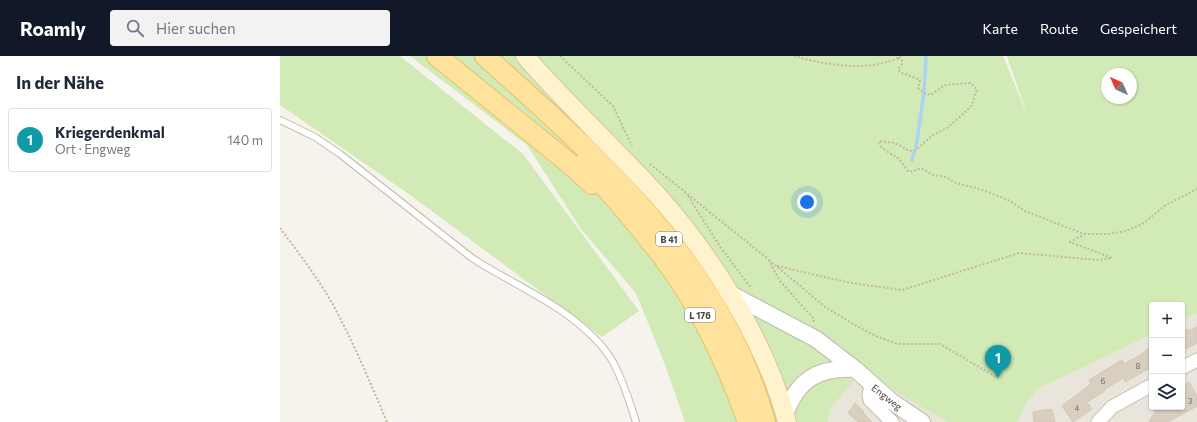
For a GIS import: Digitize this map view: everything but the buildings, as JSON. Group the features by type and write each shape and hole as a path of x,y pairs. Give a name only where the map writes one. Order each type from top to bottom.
{"main road":[{"path":"437,56 569,163 632,220"},
{"name":"B 41","path":"485,56 617,179 676,248 699,280 739,351 752,383 765,422"},
{"path":"525,56 548,83 612,147 659,198 696,244 729,293 761,352 786,419"},
{"name":"L 176","path":"524,91 663,257 704,322 722,356 748,422"}],"street":[{"name":"Engweg","path":"729,293 816,339 896,405 922,422"},
{"path":"1185,366 1197,360"},
{"path":"786,419 790,401 799,388 811,378 825,371 840,368 855,370"},
{"path":"871,385 869,395 870,400 892,422"},
{"path":"1098,422 1112,407 1149,386"}],"lane":[{"path":"280,120 315,137 340,154 472,258 564,311 581,325 599,342 613,361 623,384 636,422"}],"path":[{"path":"560,56 613,106 634,151"},
{"path":"794,56 832,64 866,66 881,64 901,56"},
{"path":"898,58 902,60 902,64 898,69 900,72 920,80 918,88 924,93 931,95 945,85 970,83 976,89 972,105 947,128 933,135 920,148 913,151 908,151 898,144 879,142 880,146 899,159 910,172 923,169 933,175 946,177 956,183 983,190 1008,200 1025,211 1084,234 1108,234 1126,231 1142,224 1166,205 1197,189"},
{"path":"646,160 824,306 865,330 898,344 940,344 998,378"},
{"path":"687,194 721,248 754,293"},
{"path":"280,228 300,253 331,302 350,336 387,422"},
{"path":"777,266 851,283 902,290 1019,253 1098,260 1112,258 1070,242 1084,234"},
{"path":"768,259 780,281 813,318 816,339"}],"shaded area":[{"path":"1197,313 1197,422 1017,422 1028,401 1038,389 1149,335 1149,410 1185,410 1185,319"},
{"path":"864,369 947,422 828,422 831,408"}],"green space":[{"path":"280,56 400,56 523,154 639,311 602,337 406,192 280,105"},
{"path":"410,56 1003,56 1028,117 1007,56 1197,56 1197,313 1185,319 1185,302 1149,302 1149,335 1038,389 1028,401 1017,422 947,422 900,394 864,369 831,408 828,422 685,422 665,365 636,293 581,229 527,145"}],"waterway":[{"path":"916,147 924,93 926,56"},
{"path":"912,160 914,152"}],"place":[{"name":"Kriegerdenkmal","path":"998,378"}]}
